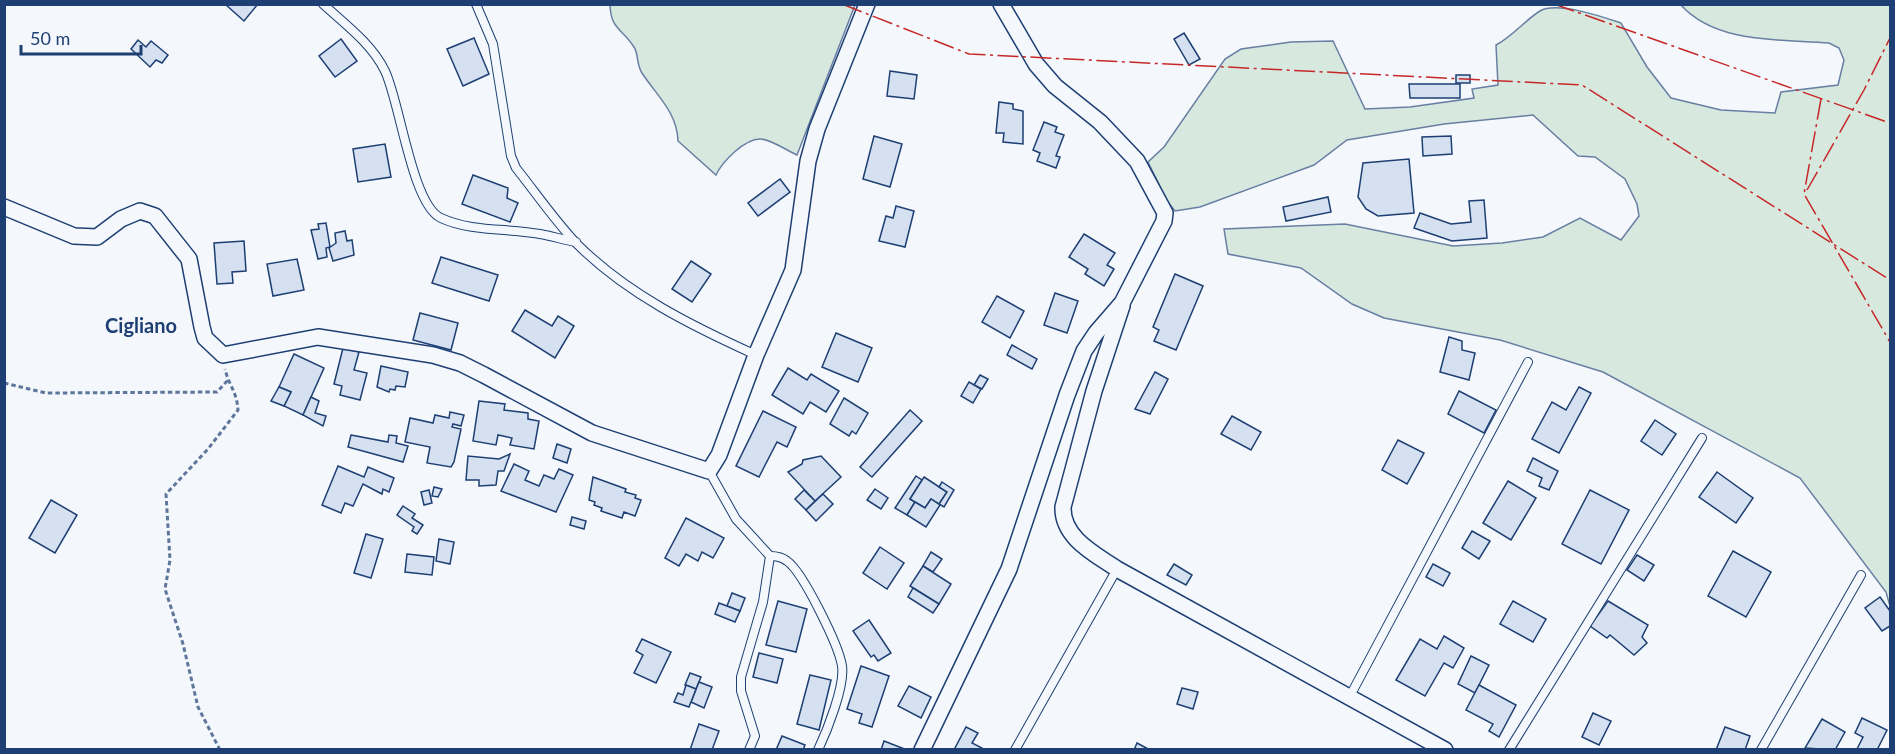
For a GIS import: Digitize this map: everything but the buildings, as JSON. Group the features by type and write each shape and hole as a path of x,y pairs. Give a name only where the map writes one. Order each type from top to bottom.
{"street":[{"path":"4,207 74,236 97,237 121,219 140,211 155,216 189,259 205,338 223,355 318,337 433,355 476,371 592,433 709,471 719,455 756,355 793,270 807,160 867,4"},
{"path":"1001,4 1036,64 1055,86 1101,122 1137,161 1165,213 1161,229 1122,303 1094,391 1062,518 1079,542 1118,569 1445,750"},
{"path":"922,750 1009,569 1066,395 1084,351 1122,303"}],"lane":[{"path":"323,4 366,44 384,70 414,174 426,202 438,218 466,226 540,234 576,242"},
{"path":"476,4 493,44 511,156 516,168 576,242 617,280 697,328 756,355"},
{"path":"1350,696 1528,362"},
{"path":"1509,750 1702,438"},
{"path":"709,471 736,519 770,556 789,561 813,597 842,667 831,723 818,750"},
{"path":"749,750 755,736 741,691 741,677 763,602 770,556"},
{"path":"1014,750 1118,569"},
{"path":"1761,750 1861,575"}],"path":[{"path":"220,750 198,707 183,644 165,589 170,560 166,495 208,449 238,410 237,394 228,380 223,355"},
{"path":"4,383 46,393 216,392 228,380"}],"shaded area":[{"path":"610,4 855,5 797,155 770,141 755,140 748,142 735,152 716,175 678,141 674,121 642,73 636,50 612,19"},
{"path":"1681,5 1890,5 1890,606 1886,592 1800,478 1603,372 1500,340 1384,318 1352,304 1301,268 1228,254 1224,229 1345,224 1453,246 1502,243 1543,237 1580,218 1621,240 1639,216 1637,204 1625,179 1595,157 1578,156 1533,115 1444,124 1347,140 1314,165 1200,207 1175,211 1167,201 1148,162 1164,147 1225,59 1241,49 1291,42 1333,41 1365,109 1410,107 1474,98 1472,89 1498,85 1496,45 1534,15 1548,8 1580,11 1621,23 1647,67 1671,98 1721,110 1775,113 1781,92 1838,85 1844,60 1839,48 1829,43 1770,40 1730,33 1695,18"}],"power":[{"path":"842,4 969,54 1582,85 1890,280"},
{"path":"1554,4 1890,123"},
{"path":"1807,190 1864,90 1890,38"},
{"path":"1821,99 1804,194 1890,342"}],"district":[{"name":"Cigliano","path":"141,325"}]}
